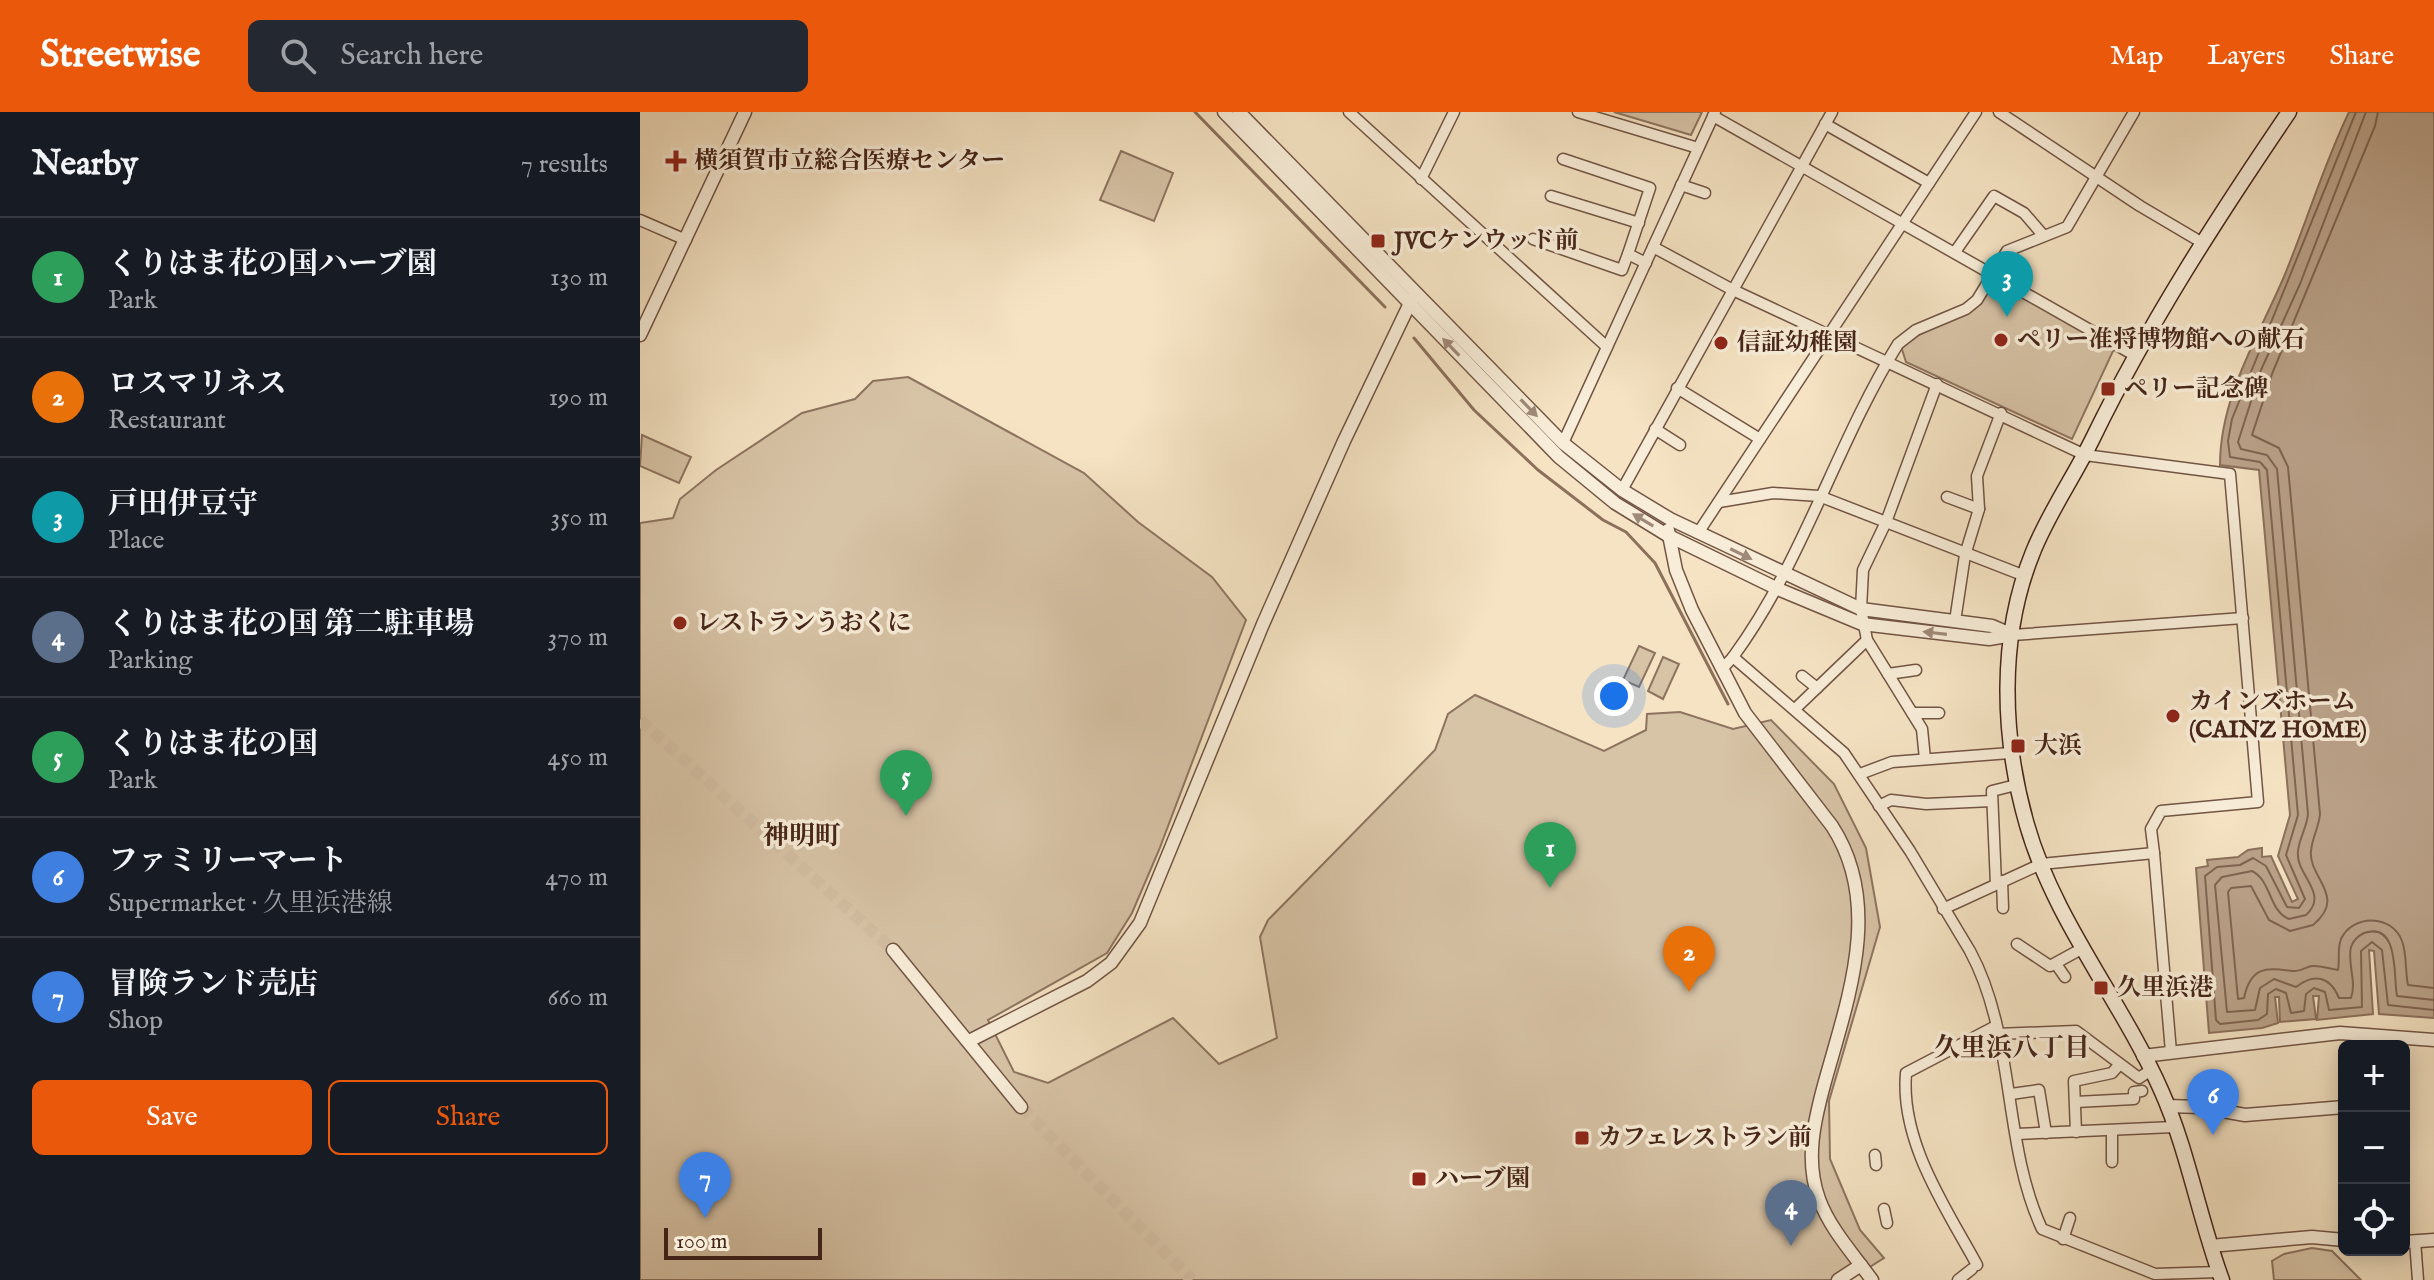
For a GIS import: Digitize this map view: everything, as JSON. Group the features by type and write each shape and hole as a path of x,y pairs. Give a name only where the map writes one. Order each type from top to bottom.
{"main road":[{"path":"2220,1276 2167,1106 2151,1070 2083,948 2041,864 2016,785 2010,753 2007,704 2013,635 2025,576 2043,529 2085,455 2134,355 2201,242 2289,112"}],"street":[{"path":"640,335 745,112"},
{"path":"1224,112 1563,443 1622,490 1698,533 1861,609 1992,626 2013,635"},
{"path":"1239,112 1559,457 1615,503 1667,535 1778,589 1862,624 1989,639 2243,618"},
{"path":"1349,112 1607,347"},
{"path":"1421,179 1454,112"},
{"path":"1578,112 1698,148"},
{"path":"1622,490 1832,112"},
{"path":"1698,533 1976,112"},
{"path":"1999,112 2201,242"},
{"path":"1724,667 1778,589 1782,573 1819,496 1887,361 1903,338 1966,309 1977,300 1990,274 2007,251 2067,227 2099,177 2134,112"},
{"path":"1563,443 1714,114 2134,355"},
{"path":"1825,124 1929,183"},
{"path":"1533,239 1622,270 1628,254 1650,188 1563,159"},
{"path":"1681,185 1705,193"},
{"path":"1551,196 1639,223"},
{"path":"1955,252 1994,196 2024,213 2043,235"},
{"path":"640,220 686,240"},
{"path":"1653,247 1733,290 2085,455 2230,474 2258,802 2161,811 2151,829 2171,1052"},
{"path":"1628,254 1646,263"},
{"path":"969,1041 1087,981 1111,963 1140,923 1251,651 1413,298"},
{"path":"1925,759 1922,729 1867,640 1861,609 1863,570 1886,522 1937,384"},
{"path":"1677,388 1760,439"},
{"path":"1955,621 1965,555 1979,509 1977,476 2001,413"},
{"path":"1655,429 1680,445"},
{"path":"1719,502 1773,493 1819,496 2025,576"},
{"path":"1947,497 1979,509"},
{"path":"1670,519 1667,535 1676,570 1692,610 1755,728 1816,804 1845,846 1854,873 1859,894 1859,943 1814,1124 1812,1158 1819,1199 1872,1280"},
{"path":"1796,708 1867,640"},
{"path":"1733,657 1796,708 1844,753 1860,774 1978,967 2011,1094 2032,1208 2042,1229 2155,1274 2220,1276"},
{"path":"1888,674 1916,670"},
{"path":"1802,676 1817,688"},
{"path":"1912,713 1939,713"},
{"path":"1860,774 1892,762 2010,753"},
{"path":"2003,908 1992,791 2016,785"},
{"path":"1879,806 1891,800 1926,804 1992,801"},
{"path":"1943,909 2041,864 2154,853"},
{"path":"2017,944 2050,966"},
{"path":"2050,966 2083,948"},
{"path":"893,950 1021,1107"},
{"path":"2050,966 2056,964 2065,977"},
{"path":"1958,1280 1975,1267 1931,1183 1909,1112 1906,1073 1995,1030 2076,1031 2139,1078 2151,1070"},
{"path":"2143,1056 2340,1033 2372,1040"},
{"path":"2410,1040 2434,1040"},
{"path":"2076,1132 2074,1081 2112,1073 2119,1065"},
{"path":"2011,1094 2039,1090 2046,1133"},
{"path":"2076,1102 2134,1099 2134,1092 2142,1091"},
{"path":"2167,1106 2201,1107 2245,1115 2338,1107"},
{"path":"2016,1134 2174,1127"},
{"path":"2112,1131 2112,1162"},
{"path":"1884,1209 1887,1223"},
{"path":"2063,1239 2070,1218"},
{"path":"2210,1246 2312,1237 2338,1239"},
{"path":"2410,1242 2434,1240"},
{"path":"2410,1246 2418,1280"},
{"path":"1838,1280 1861,1265"}],"shaded area":[{"path":"1614,112 1702,112 1691,135"},
{"path":"1121,151 1173,173 1154,221 1100,200"},
{"path":"1997,283 2114,349 2072,439 1906,362 1901,346 1972,308 1989,286"},
{"path":"908,377 1084,473 1138,522 1212,577 1246,620 1159,850 1132,913 1107,953 988,1020 1014,1072 1048,1083 1173,1018 1219,1064 1277,1038 1260,937 1268,920 1435,750 1448,714 1475,695 1604,751 1646,730 1647,714 1680,712 1733,729 1771,720 1834,784 1866,848 1880,927 1829,1101 1830,1159 1860,1230 1884,1258 1849,1280 640,1280 640,523 673,518 680,499 716,470 802,413 855,399 873,381"},
{"path":"642,435 691,457 679,483 640,466"},
{"path":"1639,646 1655,653 1639,687 1623,680"},
{"path":"1663,657 1679,664 1663,699 1648,691"},
{"path":"2312,1248 2332,1251 2361,1280 2274,1280 2272,1261 2284,1254"}],"water":[{"path":"2349,112 2434,112 2434,1018 2379,1014 2374,951 2369,950 2373,1014 2317,1020 2319,996 2313,996 2316,1019 2280,1022 2279,997 2275,997 2278,1023 2262,1028 2209,1033 2196,868 2208,866 2207,860 2238,857 2248,850 2262,848 2262,857 2271,856 2292,902 2298,899 2278,856 2290,815 2259,470 2220,465 2222,440 2226,416 2242,369 2283,279"}],"waterway":[{"path":"1195,112 1385,307"},
{"path":"1414,338 1474,410 1538,470 1603,520 1626,532 1655,563 1728,704"}],"tunnel":[{"path":"640,720 893,950"},
{"path":"1021,1107 1192,1280"}],"place":[{"name":"横須賀市立総合医療センター","path":"676,161"},
{"name":"JVCケンウッド前","path":"1378,241"},
{"name":"戸田伊豆守","path":"2007,317"},
{"name":"ペリー准将博物館への献石","path":"2001,340"},
{"name":"信証幼稚園","path":"1721,343"},
{"name":"ペリー記念碑","path":"2108,389"},
{"name":"レストランうおくに","path":"680,623"},
{"name":"カインズホーム (CAINZ HOME)","path":"2173,716"},
{"name":"大浜","path":"2018,746"},
{"name":"くりはま花の国","path":"906,816"},
{"name":"くりはま花の国ハーブ園","path":"1550,888"},
{"name":"久里浜港","path":"2101,988"},
{"name":"ロスマリネス","path":"1689,992"},
{"name":"ファミリーマート","path":"2213,1135"},
{"name":"カフェレストラン前","path":"1582,1138"},
{"name":"ハーブ園","path":"1419,1179"},
{"name":"冒険ランド売店","path":"705,1218"},
{"name":"くりはま花の国 第二駐車場","path":"1791,1246"}],"district":[{"name":"神明町","path":"802,836"},
{"name":"久里浜八丁目","path":"2012,1048"}]}
